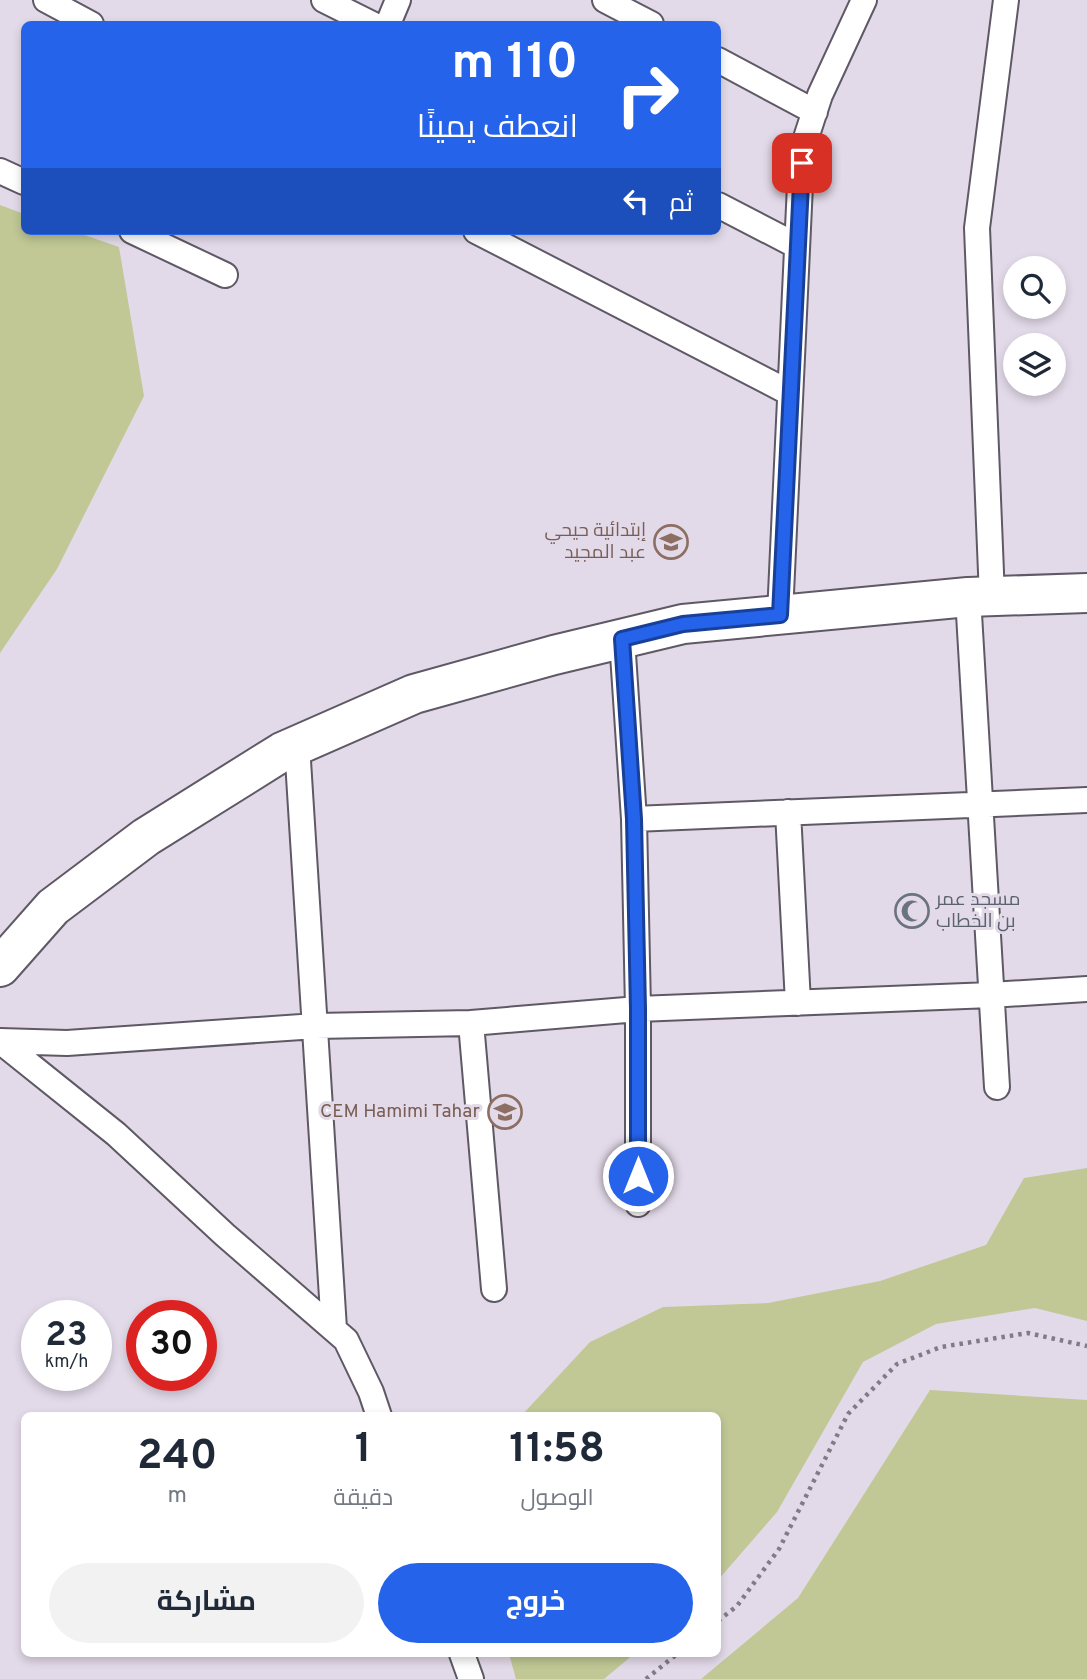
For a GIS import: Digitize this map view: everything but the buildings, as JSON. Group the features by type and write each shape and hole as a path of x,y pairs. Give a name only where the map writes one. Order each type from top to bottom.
{"main road":[{"path":"0,967 53,907 146,837 282,752 414,694 683,624 980,597 1087,593"}],"street":[{"path":"46,0 85,21"},
{"path":"324,0 366,21"},
{"path":"388,21 398,0"},
{"path":"605,0 645,21"},
{"path":"780,615 800,185 804,152 815,112 864,0"},
{"path":"997,1087 980,804 977,228 1006,0"},
{"path":"721,62 815,112"},
{"path":"0,171 21,181"},
{"path":"721,207 797,246"},
{"path":"140,235 225,275"},
{"path":"484,235 790,393"},
{"path":"622,639 634,819 638,1204"},
{"path":"297,745 334,1329"},
{"path":"634,819 1087,800"},
{"path":"788,812 798,1003"},
{"path":"0,1041 67,1043 316,1026 471,1023 638,1009 1087,989"},
{"path":"471,1023 494,1289"},
{"path":"0,1041 116,1134 225,1235 346,1340 378,1412"},
{"path":"463,1657 471,1679"}],"path":[{"path":"721,1618 737,1605 779,1549 848,1414 897,1364 941,1346 1028,1333 1087,1346"},
{"path":"646,1679 673,1657"}],"green space":[{"path":"0,205 21,213 21,235 84,235 119,247 144,396 57,569 0,653"},
{"path":"1087,1168 1087,1321 1035,1308 936,1324 863,1362 777,1512 721,1577 721,1412 525,1412 590,1342 663,1307 768,1303 880,1281 986,1245 1024,1178"},
{"path":"930,1390 1087,1400 1087,1679 701,1679 798,1598"},
{"path":"510,1657 630,1657 604,1679 516,1679"}],"place":[{"name":"إبتدائية حيحي عبد المجيد","path":"671,542"},
{"name":"مسجد عمر بن الخطاب","path":"912,911"},
{"name":"CEM Hamimi Tahar","path":"505,1112"}],"route":[{"path":"638,1176 634,819 622,639 683,624 780,615 802,163"}]}
